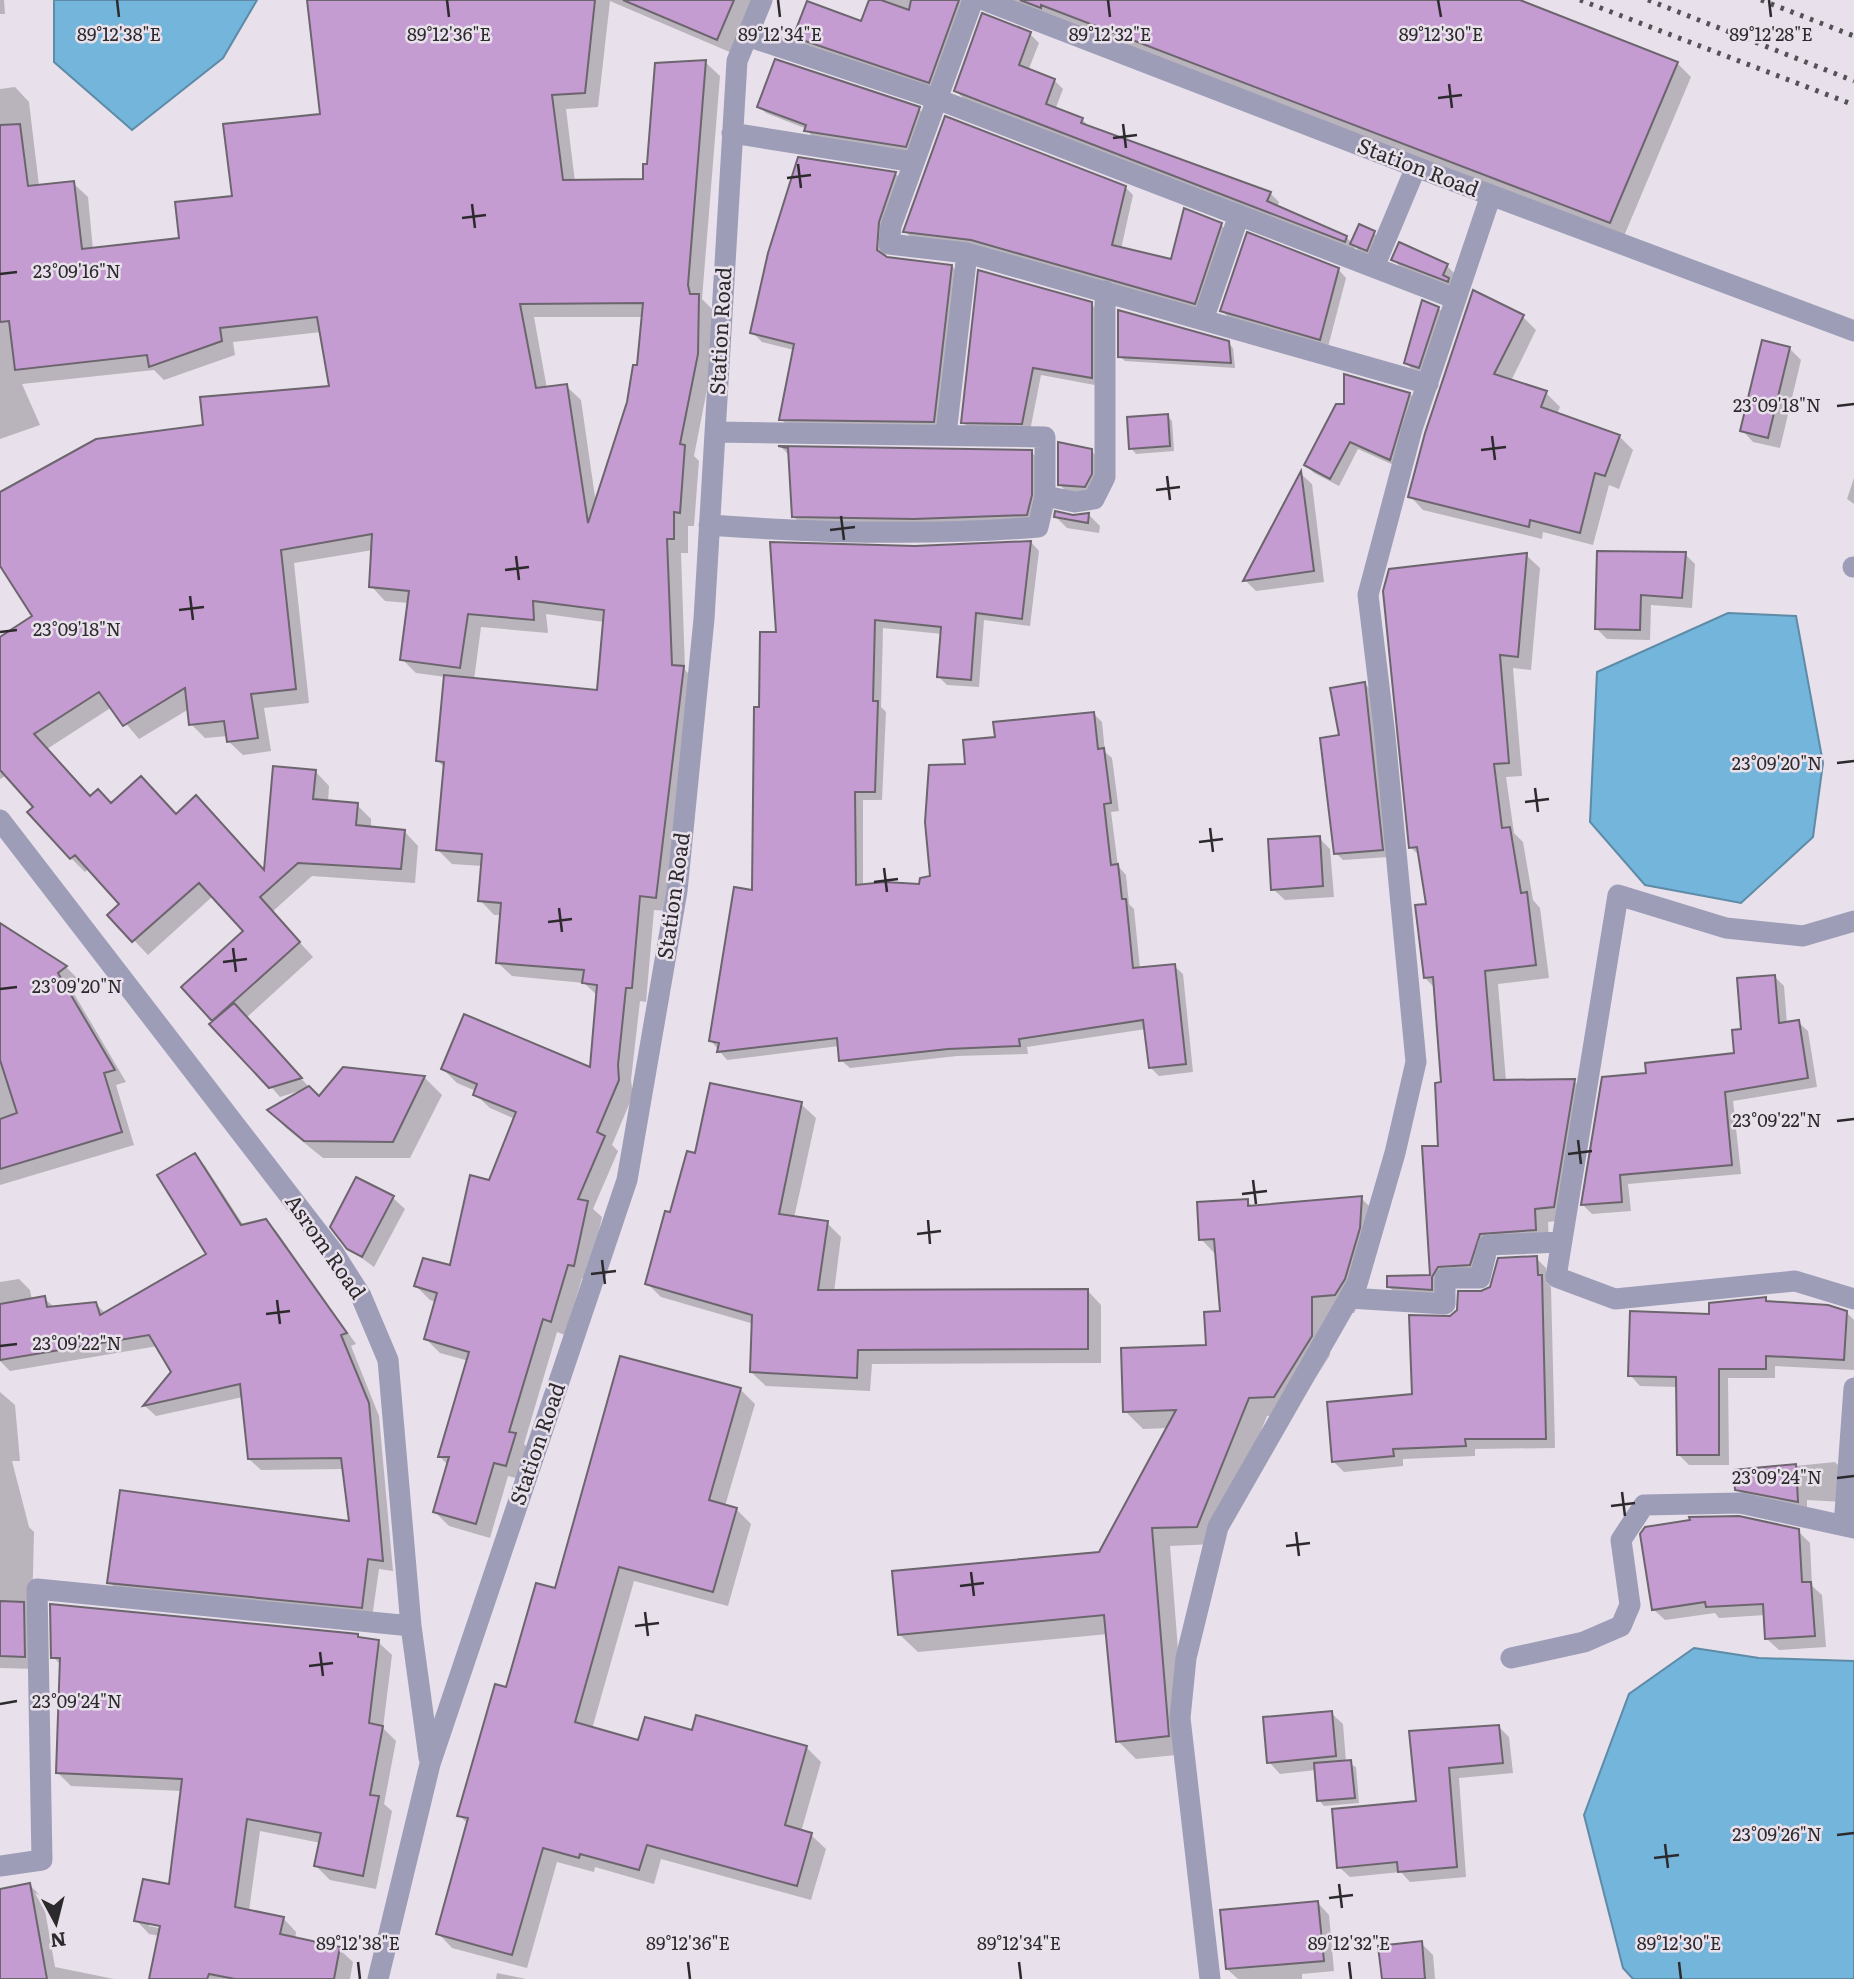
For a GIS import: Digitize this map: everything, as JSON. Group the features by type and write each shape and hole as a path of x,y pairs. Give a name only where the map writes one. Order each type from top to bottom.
{"street":[{"name":"Station Road","path":"429,1764 627,1180 677,891 704,619 737,61 762,0"},
{"path":"973,0 891,226 889,244 967,253 1427,384"},
{"name":"Station Road","path":"984,0 1416,167 1854,331"},
{"path":"747,36 937,99 1456,299"},
{"path":"733,133 914,162"},
{"path":"1374,267 1416,167"},
{"path":"1210,1979 1180,1718 1185,1658 1218,1527 1357,1284 1395,1153 1416,1062 1385,736 1368,595 1427,384 1491,195"},
{"path":"1203,320 1239,215"},
{"path":"946,434 967,253"},
{"path":"1045,496 1075,502 1094,499 1105,477 1105,292"},
{"path":"709,525 808,533 954,534 1038,527 1045,496 1045,437 715,432"},
{"name":"Asrom Road","path":"0,821 333,1252 361,1296 388,1360 411,1626 429,1764"},
{"path":"1854,921 1803,936 1726,928 1618,895 1556,1277 1615,1299 1795,1281 1854,1299"},
{"path":"1349,1298 1445,1304 1445,1278 1480,1278 1488,1245 1562,1242"},
{"path":"1511,1658 1584,1642 1621,1626 1630,1605 1621,1539 1644,1505 1740,1503 1849,1527 1854,1388"},
{"path":"0,1866 42,1860 37,1589 411,1626"},
{"path":"379,1979 429,1764"}],"water":[{"path":"54,0 257,0 223,58 132,130 54,62"},
{"path":"1728,613 1796,616 1823,763 1813,837 1741,903 1645,885 1590,822 1597,672"},
{"path":"1694,1648 1759,1658 1854,1661 1854,1979 1633,1979 1623,1968 1584,1815 1629,1694"}],"building":[{"path":"307,0 595,0 585,93 552,95 563,180 643,179 643,164 647,164 655,63 706,60 688,285 690,294 699,294 698,354 680,444 685,445 680,513 674,512 674,539 667,539 672,665 684,666 656,898 640,896 632,988 626,988 618,1065 619,1080 597,1132 605,1136 578,1199 588,1201 574,1266 568,1265 551,1322 543,1319 509,1432 516,1433 506,1466 494,1463 476,1524 433,1512 449,1457 438,1457 469,1352 424,1339 437,1293 414,1286 423,1258 450,1265 470,1175 489,1180 516,1112 473,1095 477,1084 441,1069 464,1014 590,1067 597,985 582,983 584,970 496,963 501,903 478,901 482,854 436,850 444,762 436,761 444,675 597,690 604,610 533,601 534,620 468,614 460,668 400,660 409,591 369,587 372,534 281,550 296,689 251,694 258,738 227,742 224,721 189,725 185,688 123,726 99,692 34,734 90,796 98,789 111,803 141,776 176,814 196,795 264,870 273,766 316,770 313,799 358,803 356,825 405,830 401,869 298,863 260,897 300,942 212,1021 181,987 243,931 199,883 132,942 107,915 119,904 75,855 70,859 27,812 33,807 0,770 0,637 32,616 0,566 0,492 96,439 203,425 200,397 329,386 317,317 220,328 222,341 149,367 147,355 15,370 9,321 0,322 0,125 20,124 28,186 74,181 82,249 179,238 175,202 232,196 223,124 320,114","holes":["643,303 637,365 633,365 627,402 588,523 567,384 536,388 520,304"]},
{"path":"623,0 734,0 717,40"},
{"path":"869,0 881,0 909,10 911,0 959,0 929,83 793,37 807,1 861,21"},
{"path":"1020,0 1520,0 1678,62 1610,223 1041,5 1041,8"},
{"path":"982,13 1031,32 1019,65 1055,79 1046,104 1083,118 1081,123 1271,192 1267,201 1347,236 1345,242 954,91"},
{"path":"775,59 920,107 906,147 804,131 806,125 757,107"},
{"path":"945,116 1126,186 1112,245 1171,259 1184,208 1222,223 1195,304 971,240 903,232"},
{"path":"798,157 896,172 879,222 877,250 887,257 952,265 934,422 779,420 794,344 750,333 768,253"},
{"path":"1359,224 1375,231 1367,251 1350,244"},
{"path":"1247,232 1339,268 1320,340 1220,311"},
{"path":"1399,242 1448,264 1443,275 1449,278 1448,282 1391,260"},
{"path":"978,270 1092,302 1092,378 1033,368 1022,424 961,423"},
{"path":"1473,290 1524,315 1494,374 1547,391 1541,407 1620,435 1605,476 1595,473 1580,533 1530,520 1529,527 1408,497 1425,433"},
{"path":"1422,300 1439,307 1419,368 1404,363"},
{"path":"1118,310 1229,341 1231,363 1118,357"},
{"path":"1762,340 1790,347 1768,438 1740,431"},
{"path":"1344,374 1410,393 1390,460 1350,442 1330,479 1304,465 1336,404 1344,404"},
{"path":"1168,414 1170,446 1129,449 1127,417"},
{"path":"1058,442 1092,449 1092,474 1085,487 1058,485"},
{"path":"778,446 1032,450 1032,495 1027,515 914,519 792,517 788,448"},
{"path":"1301,471 1314,571 1243,581"},
{"path":"1055,511 1073,515 1089,513 1088,523 1054,517"},
{"path":"1031,541 1022,619 976,613 971,680 937,677 941,627 875,620 873,701 878,701 875,792 855,792 856,885 885,882 919,884 920,878 930,876 925,822 929,765 965,764 963,740 995,737 993,722 1094,712 1098,749 1104,748 1111,803 1104,804 1111,865 1118,864 1122,899 1126,899 1133,968 1175,964 1186,1064 1149,1068 1143,1020 1019,1039 1020,1046 948,1049 839,1061 837,1038 717,1052 719,1043 709,1041 734,887 752,890 754,707 759,707 760,632 776,632 770,542 915,546"},
{"path":"1597,551 1686,552 1682,598 1641,595 1640,630 1595,629"},
{"path":"1527,553 1518,657 1500,655 1509,763 1494,764 1502,828 1510,827 1521,893 1527,892 1536,965 1485,971 1494,1080 1575,1079 1554,1207 1535,1209 1536,1230 1480,1234 1470,1265 1438,1267 1432,1277 1432,1290 1387,1287 1387,1276 1430,1275 1422,1146 1438,1146 1435,1083 1441,1082 1433,977 1424,978 1415,905 1426,904 1417,847 1409,848 1383,591 1389,569"},
{"path":"1365,682 1383,850 1334,854 1320,738 1339,735 1330,688"},
{"path":"1320,836 1323,886 1271,890 1268,839"},
{"path":"0,923 67,966 58,973 115,1070 104,1073 122,1132 0,1169 0,1119 17,1113 0,1060"},
{"path":"1775,975 1779,1023 1799,1020 1808,1078 1725,1092 1732,1165 1620,1175 1622,1202 1581,1205 1602,1077 1646,1073 1645,1063 1734,1053 1732,1030 1741,1029 1737,978"},
{"path":"234,1003 302,1078 269,1088 209,1024"},
{"path":"343,1067 425,1076 393,1142 304,1141 267,1110 309,1086 319,1096"},
{"path":"710,1083 802,1102 779,1214 828,1221 818,1290 1088,1289 1088,1349 858,1350 857,1378 750,1372 752,1315 645,1284 665,1211 670,1212 687,1151 695,1153"},
{"path":"195,1153 241,1225 266,1219 347,1333 341,1335 369,1403 383,1561 368,1559 362,1608 107,1583 120,1490 349,1521 341,1458 248,1459 240,1384 143,1406 171,1372 149,1335 0,1360 0,1304 45,1296 47,1307 96,1302 100,1315 206,1254 157,1175"},
{"path":"356,1177 394,1196 362,1257 347,1249 330,1227"},
{"path":"1362,1196 1360,1228 1345,1279 1335,1295 1312,1297 1312,1336 1274,1397 1249,1398 1197,1527 1152,1528 1169,1736 1116,1742 1104,1615 898,1635 892,1571 1099,1552 1176,1410 1123,1412 1121,1348 1206,1345 1204,1312 1220,1311 1214,1239 1199,1240 1197,1202 1248,1199 1248,1206"},
{"path":"1537,1256 1538,1275 1542,1275 1546,1439 1465,1439 1466,1446 1393,1449 1394,1456 1332,1462 1327,1402 1412,1394 1409,1315 1450,1316 1457,1310 1458,1291 1481,1291 1490,1287 1498,1258"},
{"path":"1766,1297 1766,1301 1828,1305 1847,1311 1844,1360 1766,1356 1766,1369 1719,1369 1719,1455 1677,1455 1676,1377 1628,1376 1630,1311 1709,1314 1709,1303"},
{"path":"620,1356 741,1388 709,1500 737,1508 713,1592 619,1567 575,1722 638,1740 645,1717 692,1730 696,1715 807,1746 785,1825 812,1833 797,1886 647,1845 639,1870 580,1854 579,1858 543,1848 512,1955 436,1934 468,1818 457,1816 495,1684 506,1687 536,1583 555,1588"},
{"path":"1796,1464 1798,1502 1735,1490 1734,1470"},
{"path":"1739,1516 1799,1529 1802,1582 1811,1582 1815,1636 1765,1639 1763,1604 1706,1607 1705,1602 1652,1610 1640,1534 1645,1527 1690,1520 1689,1517"},
{"path":"0,1601 24,1602 25,1657 0,1656"},
{"path":"50,1604 358,1634 358,1637 379,1640 369,1723 383,1726 370,1795 379,1796 363,1876 314,1866 321,1833 247,1819 235,1907 284,1917 280,1934 340,1947 334,1979 235,1979 209,1974 207,1979 149,1979 160,1926 134,1921 143,1879 169,1884 182,1779 56,1773 60,1658 51,1658"},
{"path":"1332,1711 1336,1756 1267,1763 1263,1717"},
{"path":"1499,1725 1503,1763 1449,1768 1457,1867 1398,1872 1397,1862 1337,1868 1332,1809 1416,1801 1409,1731"},
{"path":"1351,1760 1355,1798 1317,1801 1314,1763"},
{"path":"30,1883 47,1979 0,1979 0,1889"},
{"path":"1318,1901 1324,1961 1226,1969 1220,1910"},
{"path":"1422,1941 1425,1979 1382,1979 1378,1946"}],"railway":[{"path":"1580,0 1854,105"},
{"path":"1648,0 1854,81"},
{"path":"1761,0 1854,36"}]}
